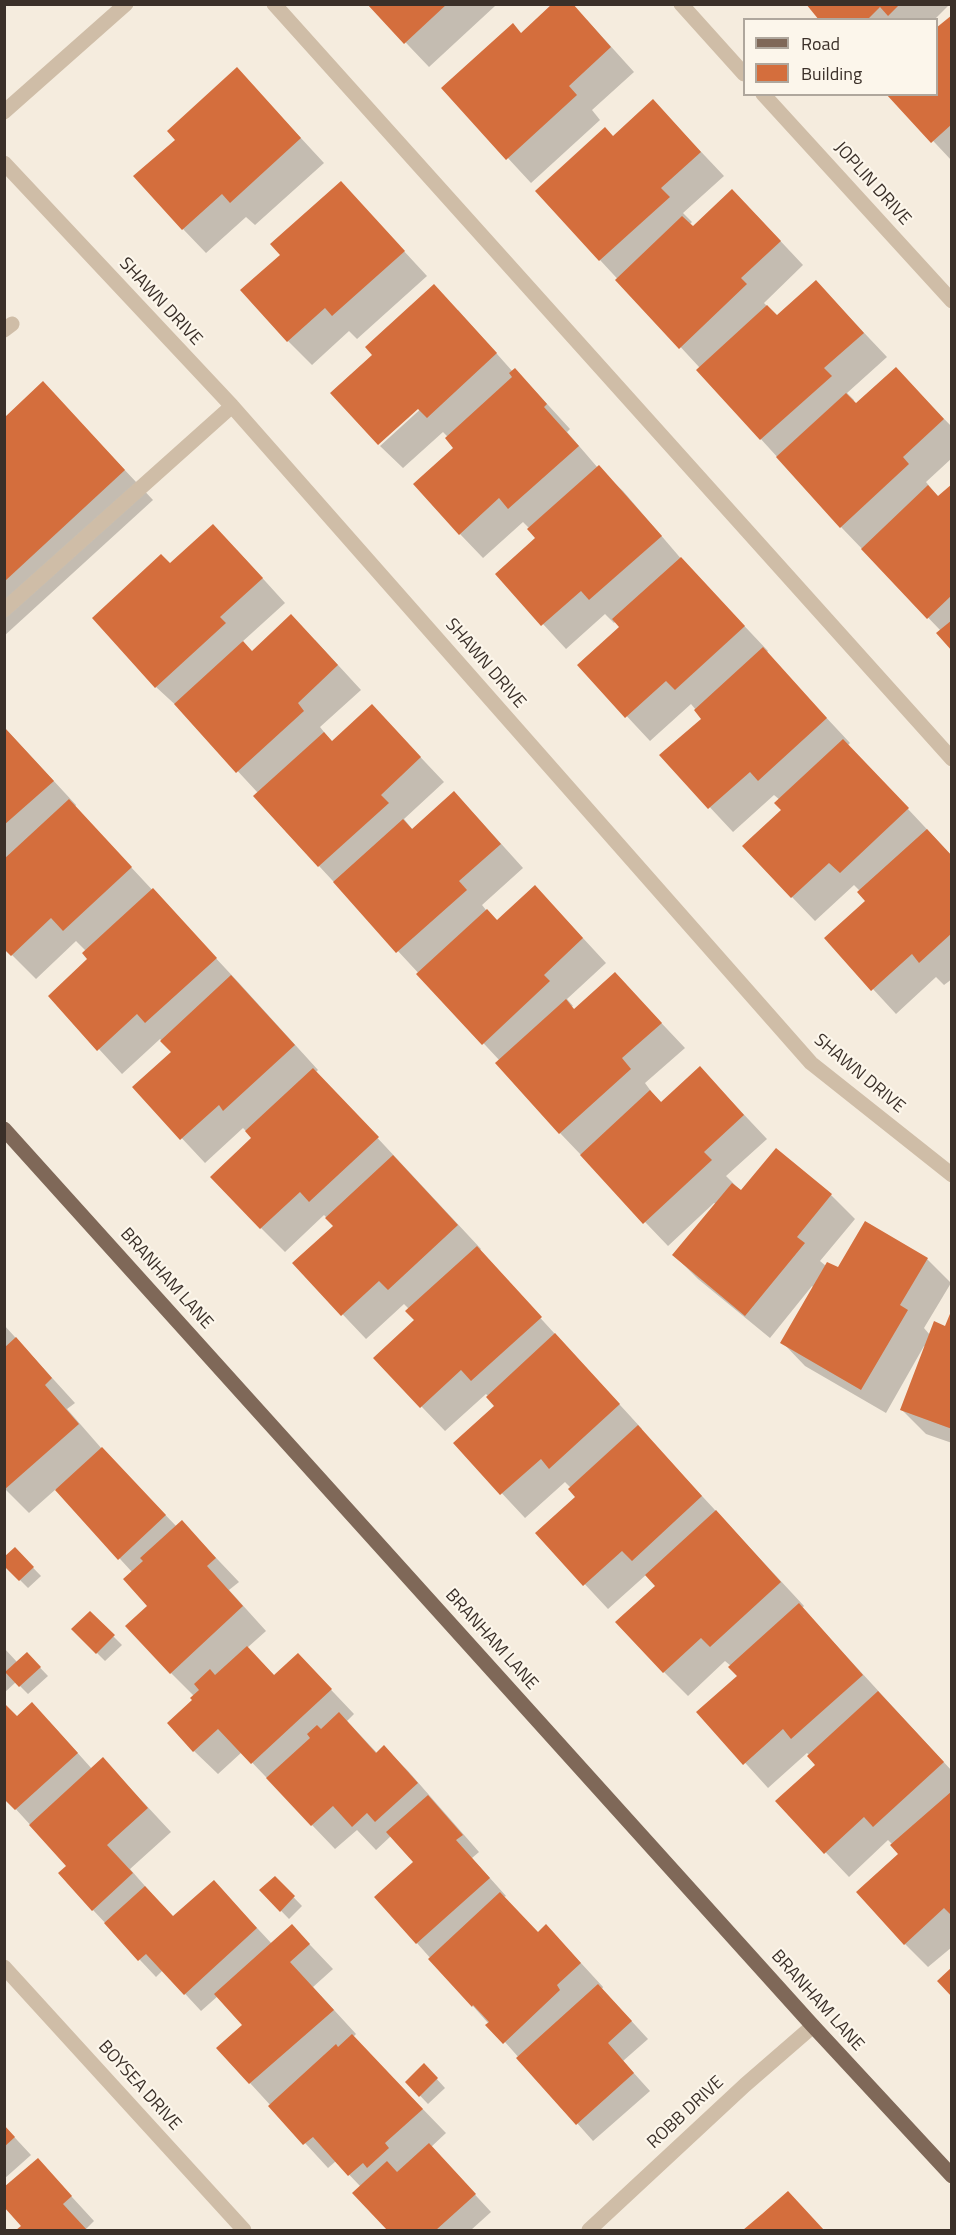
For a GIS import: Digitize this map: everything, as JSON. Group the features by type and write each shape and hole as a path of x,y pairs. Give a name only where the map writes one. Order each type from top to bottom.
{"main road":[{"name":"BRANHAM LANE","path":"4,1129 951,2176"}],"street":[{"path":"4,112 126,4"},
{"path":"274,4 951,759"},
{"path":"681,4 743,73"},
{"name":"JOPLIN DRIVE","path":"765,96 951,301"},
{"name":"SHAWN DRIVE","path":"4,163 232,406 811,1063 951,1175"},
{"path":"4,610 232,406"},
{"name":"BOYSEA DRIVE","path":"4,1967 244,2230"},
{"name":"ROBB DRIVE","path":"589,2230 744,2085 813,2026"}],"building":[{"path":"367,4 447,4 404,44"},
{"path":"552,4 573,4 611,47 569,86 577,95 506,160 441,88 513,23 521,33"},
{"path":"806,4 900,4 888,16 880,7 869,18 817,18"},
{"path":"952,15 952,124 931,143 888,96 938,96 938,26"},
{"path":"237,67 301,138 230,203 222,194 182,230 133,176 175,140 167,131"},
{"path":"653,99 701,152 661,188 670,197 599,261 535,191 605,127 613,136"},
{"path":"341,181 405,251 332,316 325,308 287,342 240,290 280,255 270,244"},
{"path":"732,189 781,241 741,278 747,284 679,349 615,280 682,216 693,226"},
{"path":"816,280 864,333 824,368 832,376 760,440 696,370 767,305 777,315"},
{"path":"434,284 497,353 427,418 418,409 378,445 330,393 372,355 365,347"},
{"path":"896,367 944,419 903,457 909,464 840,528 776,457 846,393 856,403"},
{"path":"515,368 547,404 544,407 579,446 508,509 499,498 459,535 413,484 453,448 445,438 512,377 509,373"},
{"path":"43,381 125,470 5,581 5,417"},
{"path":"599,465 662,536 589,600 581,591 541,626 495,574 535,538 527,529"},
{"path":"952,484 952,595 927,619 861,549 928,485 938,496"},
{"path":"213,524 263,578 220,617 226,623 155,688 92,618 161,554 170,563"},
{"path":"681,557 745,626 675,690 666,681 625,718 577,665 619,627 612,619"},
{"path":"291,614 338,665 298,703 304,711 236,773 174,704 243,641 252,651"},
{"path":"952,620 952,651 936,633"},
{"path":"763,647 827,718 758,781 750,772 708,809 659,755 701,719 694,710"},
{"path":"372,704 421,757 381,795 389,803 318,867 253,796 324,732 332,741"},
{"path":"4,727 54,781 4,825"},
{"path":"843,739 909,808 840,873 829,863 791,898 742,846 781,810 774,803"},
{"path":"454,791 501,844 459,881 467,890 396,953 333,882 403,819 412,829"},
{"path":"69,799 132,867 63,931 51,918 11,956 4,949 4,871 6,869 4,859"},
{"path":"927,829 952,856 952,933 919,963 912,954 871,991 824,938 865,901 857,892"},
{"path":"535,885 583,938 544,975 550,981 482,1045 416,974 487,909 497,920"},
{"path":"153,888 217,958 145,1023 137,1014 97,1051 48,996 87,959 82,953"},
{"path":"615,972 662,1023 622,1058 631,1069 559,1134 495,1063 566,999 574,1009"},
{"path":"231,975 295,1045 223,1111 219,1105 180,1140 132,1087 171,1052 160,1041"},
{"path":"700,1066 744,1115 704,1152 712,1160 643,1224 580,1155 650,1090 661,1102"},
{"path":"313,1068 379,1137 309,1202 300,1192 260,1229 210,1177 251,1138 245,1131"},
{"path":"776,1148 832,1194 797,1237 805,1243 745,1316 672,1255 732,1183 741,1190"},
{"path":"393,1155 458,1225 388,1290 379,1281 341,1316 292,1263 333,1226 325,1218"},
{"path":"865,1221 928,1258 900,1305 908,1310 861,1390 780,1343 827,1262 838,1267"},
{"path":"477,1246 542,1317 471,1381 461,1370 420,1408 373,1358 414,1320 405,1311"},
{"path":"952,1309 952,1429 900,1410 934,1321 945,1326"},
{"path":"555,1333 620,1404 549,1469 541,1459 500,1495 453,1443 494,1406 486,1397"},
{"path":"16,1337 52,1378 45,1385 79,1424 4,1490 4,1348"},
{"path":"638,1425 702,1496 632,1561 622,1551 583,1586 535,1533 575,1497 568,1489"},
{"path":"102,1447 166,1515 118,1560 55,1490"},
{"path":"716,1510 781,1582 710,1647 701,1638 663,1673 615,1622 655,1586 645,1575"},
{"path":"182,1520 216,1558 207,1566 243,1606 170,1674 125,1626 147,1606 123,1579 143,1561 140,1558"},
{"path":"15,1547 34,1567 19,1581 4,1566 4,1557"},
{"path":"799,1603 863,1675 791,1739 783,1729 743,1765 696,1712 737,1676 728,1667"},
{"path":"90,1611 115,1635 96,1654 71,1629"},
{"path":"247,1646 274,1675 298,1653 332,1689 251,1764 218,1729 193,1752 167,1723 192,1700 190,1698 199,1690 194,1684 210,1669 215,1675"},
{"path":"27,1652 41,1667 19,1687 5,1672"},
{"path":"878,1691 944,1762 873,1827 864,1817 824,1854 775,1801 815,1765 807,1756"},
{"path":"32,1702 78,1753 15,1810 4,1799 4,1703 17,1716"},
{"path":"339,1712 376,1753 384,1745 418,1783 375,1822 367,1813 352,1827 333,1806 311,1826 266,1778 310,1738 307,1734 317,1725 321,1729"},
{"path":"103,1757 148,1808 107,1845 133,1873 92,1911 58,1873 66,1866 29,1825"},
{"path":"952,1791 952,1916 944,1908 904,1945 856,1892 898,1854 890,1845"},
{"path":"428,1795 463,1835 456,1840 490,1878 416,1944 374,1897 413,1862 386,1832"},
{"path":"275,1876 295,1896 280,1912 259,1890"},
{"path":"214,1880 257,1928 184,1995 146,1954 138,1961 104,1923 145,1886 173,1916"},
{"path":"500,1892 538,1932 546,1924 581,1963 557,1985 560,1990 503,2044 485,2025 489,2022 428,1959"},
{"path":"292,1924 310,1944 290,1962 334,2010 249,2084 216,2048 242,2025 214,1994"},
{"path":"952,1967 952,1997 937,1981"},
{"path":"598,1984 632,2021 608,2043 634,2073 576,2125 516,2058"},
{"path":"352,2034 423,2109 385,2143 389,2148 367,2168 363,2163 348,2176 313,2137 303,2145 268,2106 336,2044 338,2047"},
{"path":"424,2063 438,2078 419,2097 405,2082"},
{"path":"4,2125 15,2137 4,2147"},
{"path":"429,2143 476,2194 436,2230 387,2230 352,2193 387,2161 397,2172"},
{"path":"38,2158 72,2196 63,2204 87,2230 16,2230 21,2226 4,2207 4,2187"},
{"path":"788,2191 824,2230 743,2230 762,2214"}]}
